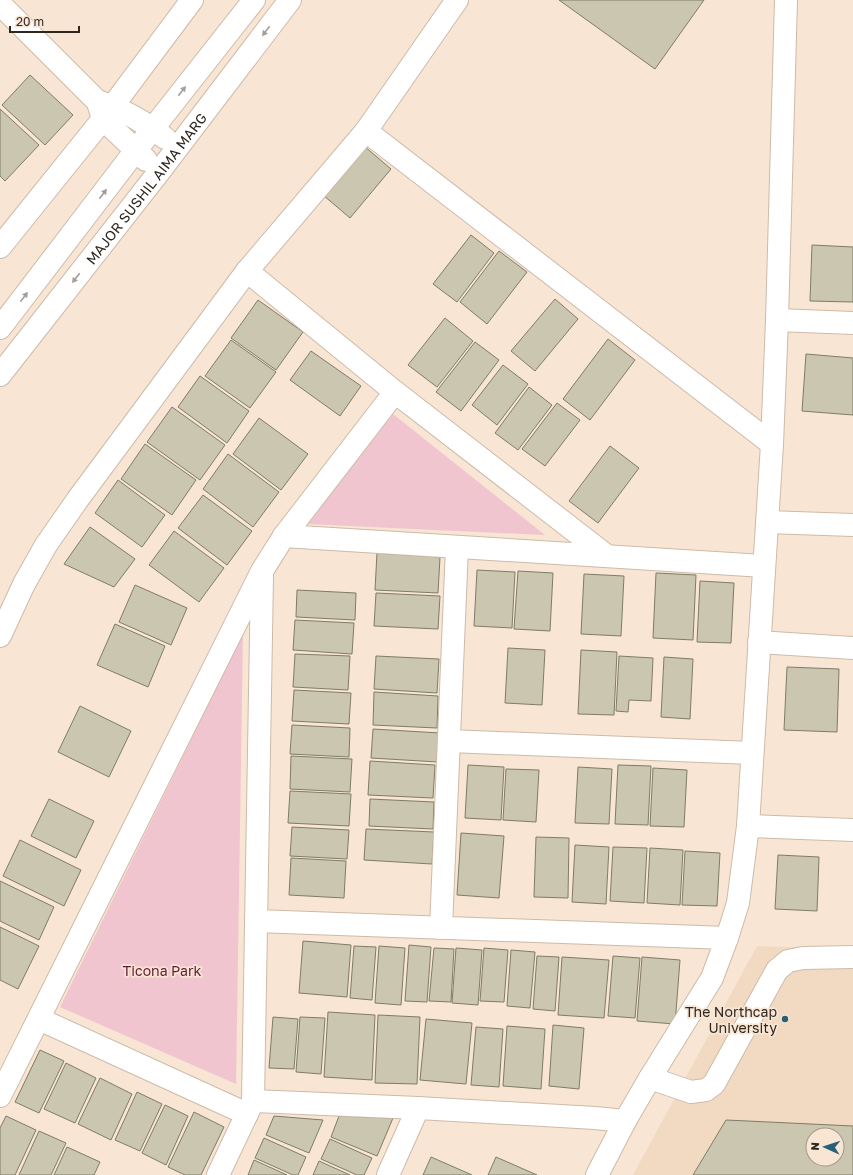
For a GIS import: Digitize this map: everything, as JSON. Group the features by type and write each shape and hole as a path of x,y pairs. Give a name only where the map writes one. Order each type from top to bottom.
{"street":[{"path":"0,247 104,109 192,0"},
{"path":"0,328 153,128 254,0"},
{"name":"MAJOR SUSHIL AIMA MARG","path":"0,374 177,148 290,0"},
{"path":"0,636 24,584 46,545 78,499 247,271 366,131 457,0"},
{"path":"597,1175 625,1121 650,1078 712,978 738,903 748,826 772,444 786,0"},
{"path":"0,2 104,109 136,150 158,172"},
{"path":"104,109 153,128 177,148"},
{"path":"366,131 772,444"},
{"path":"247,271 395,392 607,556"},
{"path":"777,320 853,324"},
{"path":"0,1096 262,571 284,536 395,392"},
{"path":"767,522 853,524"},
{"path":"284,536 764,566"},
{"path":"441,928 457,547"},
{"path":"218,1175 250,1107 256,921 262,571"},
{"path":"759,642 853,648"},
{"path":"449,741 752,753"},
{"path":"748,826 853,830"},
{"path":"256,921 727,938"},
{"path":"650,1078 691,1092 706,1090 714,1084 777,970 788,961 803,958 853,957"},
{"path":"39,1019 250,1107 418,1108 625,1121"},
{"path":"388,1175 418,1108"}],"shaded area":[{"name":"The Northcap University","path":"757,946 853,949 853,1175 633,1175"}],"green space":[{"path":"393,414 545,535 307,524"},
{"name":"Ticona Park","path":"243,634 236,1084 60,1007"}],"building":[{"path":"559,0 704,0 655,69"},
{"path":"30,75 73,115 45,145 2,105"},
{"path":"0,109 39,145 5,181 0,176"},
{"path":"364,146 391,169 350,218 323,195"},
{"path":"471,235 494,253 457,302 433,284"},
{"path":"812,245 853,247 853,302 810,301"},
{"path":"499,251 527,272 487,324 460,302"},
{"path":"555,299 578,319 535,371 511,351"},
{"path":"258,300 303,332 276,370 231,338"},
{"path":"445,318 473,341 437,387 408,365"},
{"path":"608,339 635,360 590,420 563,399"},
{"path":"231,340 276,372 250,408 205,376"},
{"path":"475,342 499,360 461,411 436,392"},
{"path":"311,351 361,386 340,416 290,380"},
{"path":"806,354 853,358 853,415 802,411"},
{"path":"503,365 528,384 497,425 472,405"},
{"path":"200,376 249,411 227,443 178,407"},
{"path":"529,387 552,405 518,450 495,433"},
{"path":"557,403 580,420 545,466 522,449"},
{"path":"172,407 225,445 200,480 147,442"},
{"path":"259,418 308,454 281,490 233,454"},
{"path":"145,444 196,480 172,515 121,479"},
{"path":"610,446 639,468 598,523 569,501"},
{"path":"228,454 279,492 253,527 203,489"},
{"path":"118,480 165,515 142,547 95,513"},
{"path":"203,495 252,531 227,565 178,528"},
{"path":"90,527 135,559 114,587 64,564"},
{"path":"174,531 224,568 199,602 149,565"},
{"path":"377,553 440,557 438,593 375,590"},
{"path":"477,570 515,572 512,628 474,626"},
{"path":"518,571 553,573 550,631 514,629"},
{"path":"656,573 696,575 693,640 653,638"},
{"path":"584,574 624,576 621,636 581,634"},
{"path":"700,581 734,583 731,643 697,642"},
{"path":"135,585 187,608 171,645 119,622"},
{"path":"297,590 356,593 355,620 296,617"},
{"path":"376,593 440,596 438,629 374,626"},
{"path":"295,620 354,623 352,654 293,650"},
{"path":"115,624 165,646 148,687 97,665"},
{"path":"508,648 545,650 542,705 505,703"},
{"path":"581,650 617,652 614,715 578,714"},
{"path":"295,654 350,656 348,690 293,687"},
{"path":"376,656 439,659 437,693 374,689"},
{"path":"619,656 653,658 651,701 629,700 628,712 616,711"},
{"path":"664,657 693,659 690,719 661,717"},
{"path":"787,667 839,669 837,732 784,730"},
{"path":"294,690 351,693 349,724 292,721"},
{"path":"374,692 438,696 437,728 373,725"},
{"path":"80,706 131,731 109,777 58,752"},
{"path":"292,725 350,728 349,757 290,754"},
{"path":"373,729 440,733 438,762 371,758"},
{"path":"291,756 352,759 350,792 290,789"},
{"path":"370,761 435,765 433,798 368,795"},
{"path":"468,765 504,767 501,820 465,818"},
{"path":"618,765 651,766 648,825 615,824"},
{"path":"578,767 612,769 609,824 575,823"},
{"path":"653,768 687,770 684,827 650,826"},
{"path":"506,769 539,770 536,822 503,820"},
{"path":"290,791 351,794 349,826 288,823"},
{"path":"49,799 94,821 76,858 31,836"},
{"path":"370,799 434,802 433,829 369,826"},
{"path":"292,827 349,830 347,859 290,856"},
{"path":"366,829 434,832 432,864 364,860"},
{"path":"461,833 504,836 499,898 457,895"},
{"path":"536,837 569,838 568,898 534,897"},
{"path":"20,840 81,870 64,906 3,876"},
{"path":"575,845 609,847 606,904 572,902"},
{"path":"613,847 647,848 644,903 610,901"},
{"path":"650,848 683,850 680,905 647,903"},
{"path":"685,851 720,853 717,906 682,905"},
{"path":"778,855 819,857 817,911 775,909"},
{"path":"291,858 346,861 344,898 289,895"},
{"path":"0,881 54,907 39,940 0,921"},
{"path":"0,927 39,946 18,989 0,980"},
{"path":"303,941 351,945 347,997 299,993"},
{"path":"409,945 431,947 427,1002 405,1001"},
{"path":"354,946 376,947 372,1000 350,998"},
{"path":"379,946 405,948 401,1005 375,1003"},
{"path":"434,948 454,949 451,1002 429,1001"},
{"path":"456,948 482,950 478,1005 452,1003"},
{"path":"484,948 508,950 504,1002 480,1001"},
{"path":"511,950 535,952 530,1008 507,1006"},
{"path":"537,956 559,957 555,1011 533,1009"},
{"path":"613,956 640,958 635,1018 608,1016"},
{"path":"562,957 609,960 604,1018 558,1015"},
{"path":"642,957 680,960 675,1024 637,1021"},
{"path":"328,1012 375,1015 372,1080 324,1077"},
{"path":"378,1015 420,1017 417,1084 375,1083"},
{"path":"273,1017 298,1019 294,1069 269,1068"},
{"path":"300,1017 325,1018 321,1074 296,1072"},
{"path":"426,1019 472,1023 466,1084 420,1080"},
{"path":"553,1025 584,1028 579,1089 549,1086"},
{"path":"507,1026 545,1029 541,1089 503,1086"},
{"path":"476,1027 503,1029 499,1087 471,1085"},
{"path":"40,1050 64,1061 39,1113 15,1102"},
{"path":"66,1063 96,1078 75,1123 44,1109"},
{"path":"100,1078 132,1094 111,1140 78,1124"},
{"path":"137,1092 162,1104 140,1151 115,1140"},
{"path":"165,1105 188,1116 166,1165 142,1153"},
{"path":"194,1112 224,1127 201,1175 185,1175 168,1167"},
{"path":"6,1116 36,1130 15,1175 0,1175 0,1128"},
{"path":"274,1116 323,1120 309,1153 266,1135"},
{"path":"339,1116 393,1118 377,1156 331,1137"},
{"path":"726,1120 853,1126 853,1175 693,1175"},
{"path":"39,1131 66,1143 51,1175 19,1175"},
{"path":"264,1138 306,1157 298,1175 293,1175 255,1158"},
{"path":"330,1139 372,1158 364,1175 357,1175 321,1159"},
{"path":"67,1147 100,1162 94,1175 54,1175"},
{"path":"431,1157 472,1175 423,1175"},
{"path":"496,1157 537,1175 488,1175"},
{"path":"254,1160 287,1175 248,1175"},
{"path":"319,1161 350,1175 313,1175"}],"place":[{"name":"The Northcap University","path":"785,1019"}]}
